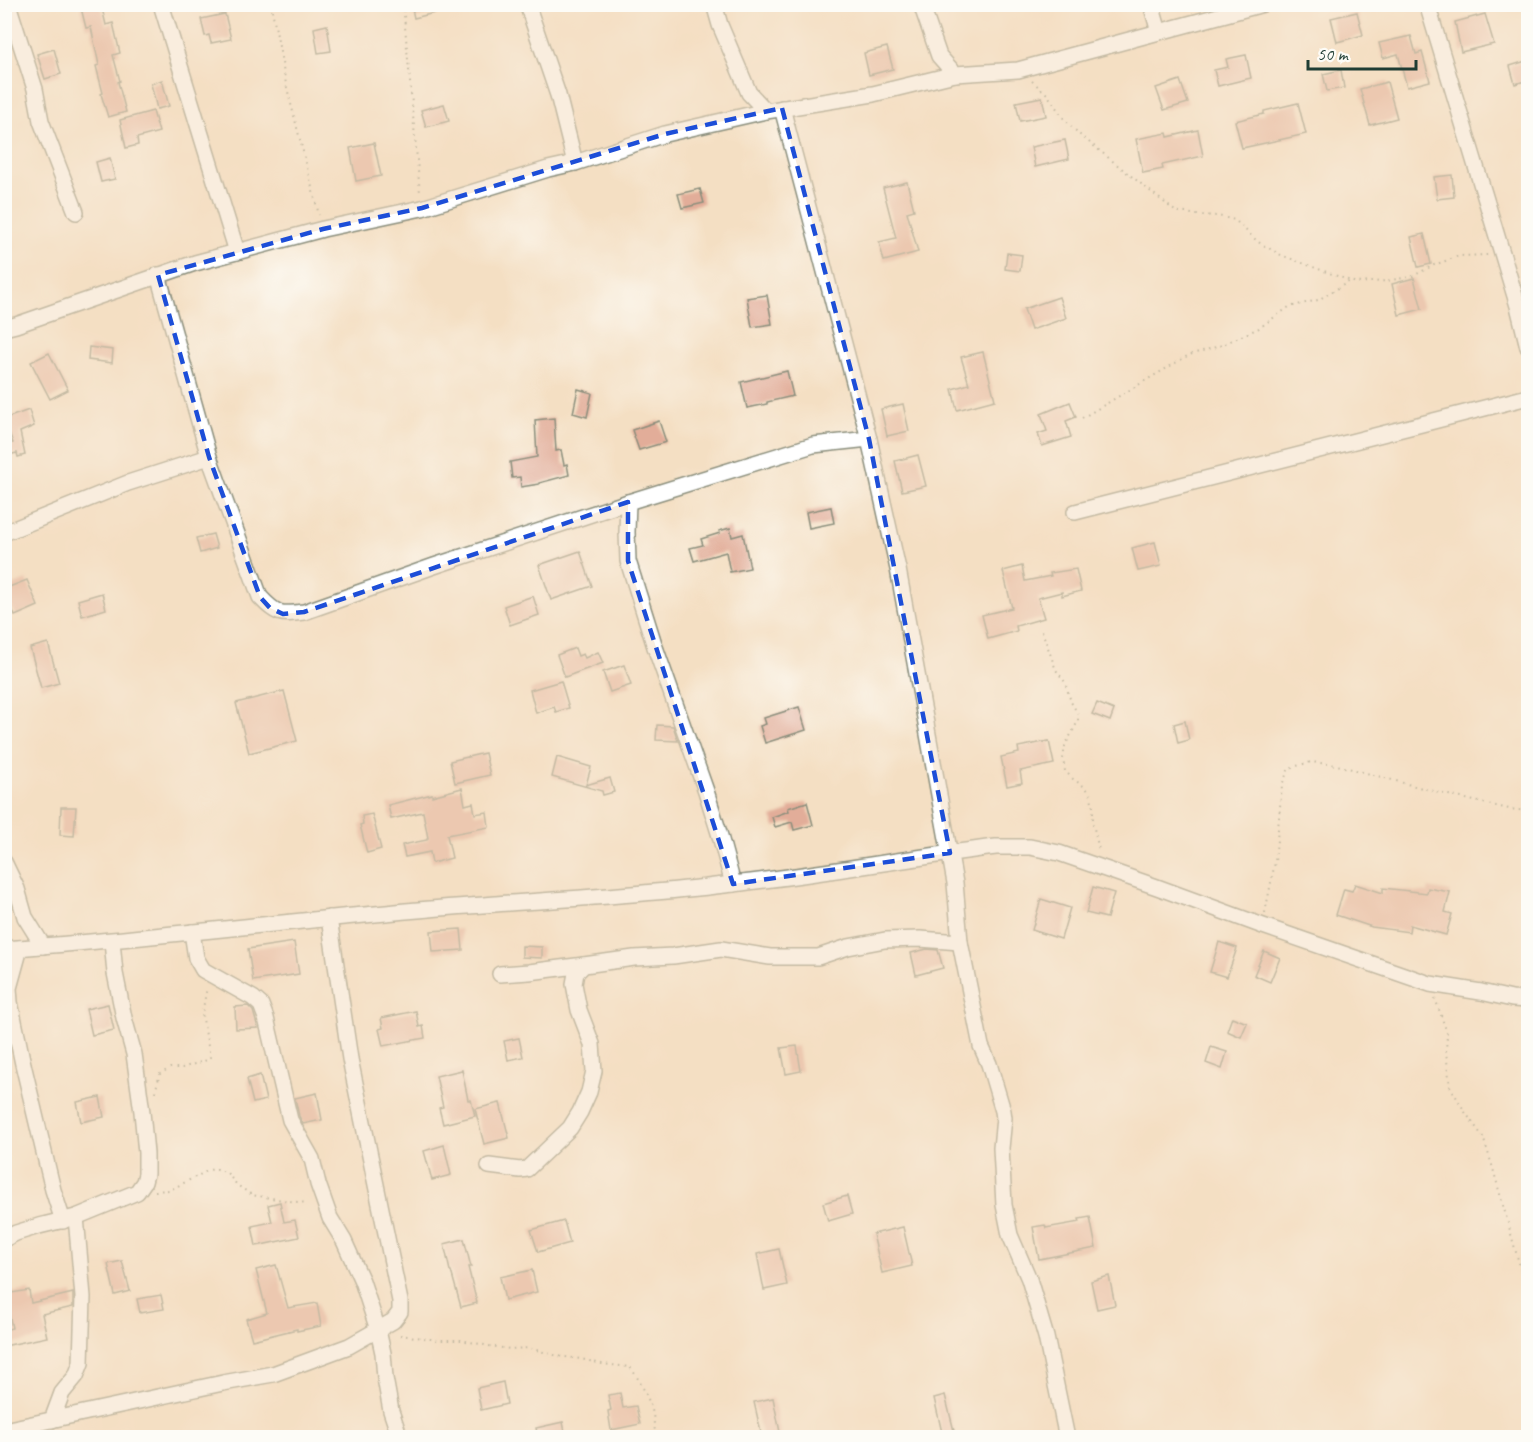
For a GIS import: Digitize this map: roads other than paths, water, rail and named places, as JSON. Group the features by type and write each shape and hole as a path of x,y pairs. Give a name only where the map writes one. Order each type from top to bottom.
{"street":[{"path":"8,4 35,88 40,121 76,212"},
{"path":"161,4 237,252"},
{"path":"527,4 558,95 575,163"},
{"path":"714,4 720,25 749,93 766,111"},
{"path":"921,4 939,56 955,74"},
{"path":"1151,4 1159,32"},
{"path":"4,328 195,263 323,229 422,208 665,134 766,111 873,94 955,74 1018,70 1263,4"},
{"path":"1427,4 1503,254 1528,347"},
{"path":"782,108 869,439 898,569 955,883 960,942 981,1046 1003,1110 1001,1148 1006,1215 1010,1234 1029,1279 1046,1337 1067,1437"},
{"path":"158,275 209,457 260,597 270,608 283,614 304,612 627,502 813,445 869,439"},
{"path":"1075,512 1528,397"},
{"path":"4,533 128,483 209,457"},
{"path":"627,502 628,561 655,647 710,802 733,884"},
{"path":"52,1420 62,1393 76,1376 81,1363 83,1297 69,1219 53,1190 10,1002 12,949 329,918 733,884 996,847 1030,847 1059,853 1430,984 1528,1000"},
{"path":"4,862 17,889 25,917 43,946"},
{"path":"4,1430 273,1374 378,1333 400,1312 400,1301 350,1059 329,918"},
{"path":"192,932 196,958 203,970 253,998 261,1005 290,1120 312,1159 330,1218 344,1241 362,1281 383,1353 391,1412 400,1437"},
{"path":"500,974 721,949 770,957 818,957 848,947 885,940 920,939 960,942"},
{"path":"4,1239 39,1226 69,1219 137,1192 144,1182 146,1174 144,1126 134,1054 115,973 112,941"},
{"path":"489,1166 527,1169 570,1128 585,1101 594,1071 592,1044 579,1010 574,984 576,973 584,965"}]}
